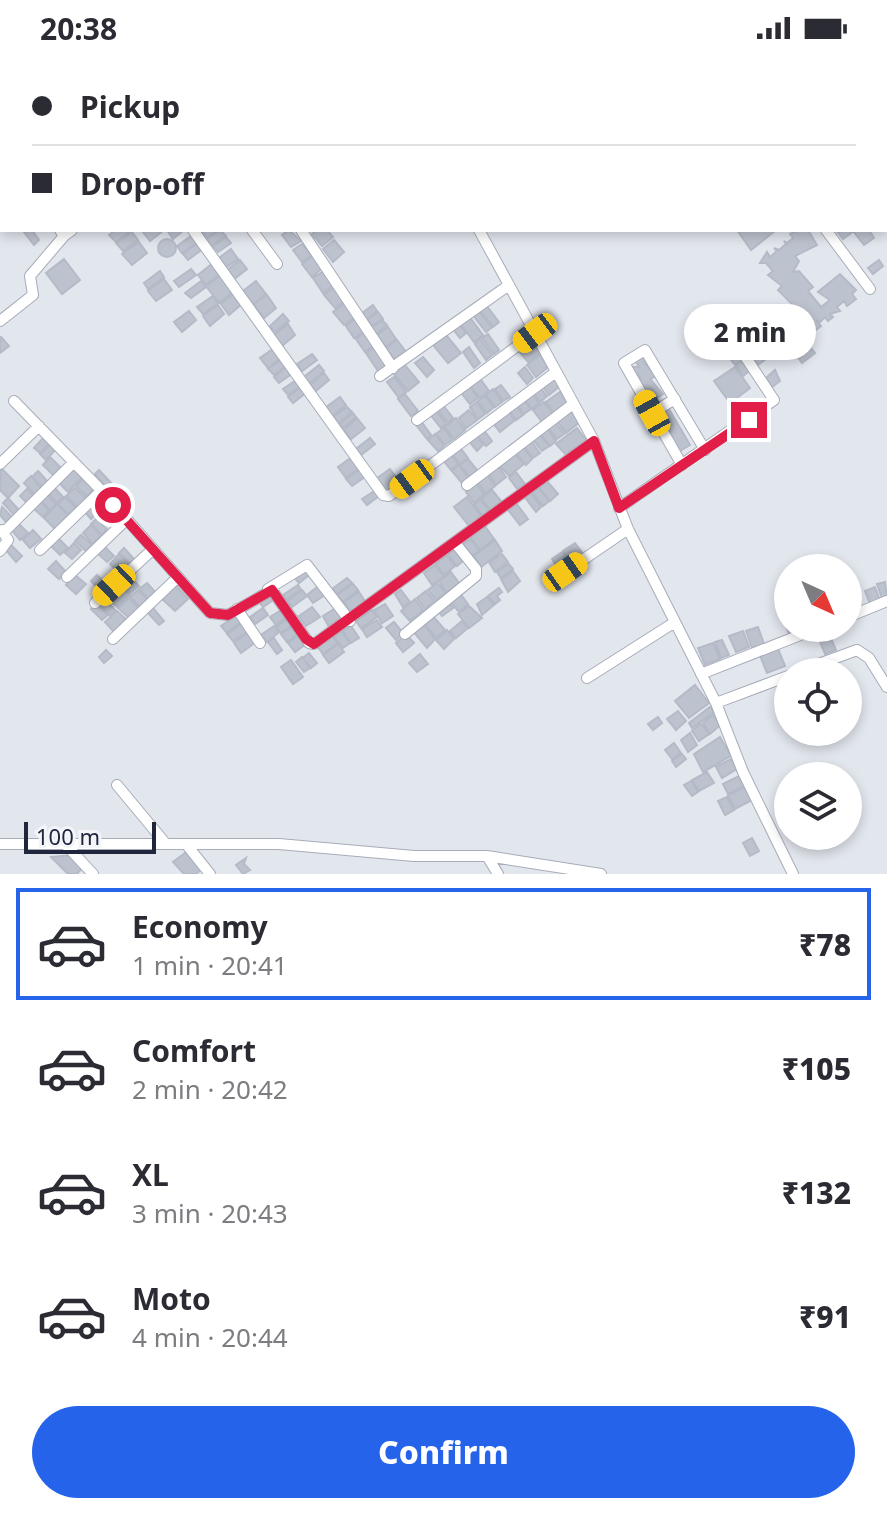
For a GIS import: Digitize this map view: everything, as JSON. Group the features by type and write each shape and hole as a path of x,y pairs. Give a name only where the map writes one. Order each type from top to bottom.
{"street":[{"path":"0,321 33,295 30,276 65,232"},
{"path":"194,232 383,495 389,496 556,372"},
{"path":"253,232 277,264"},
{"path":"302,232 393,368"},
{"path":"480,232 594,441 628,529 716,703 743,772 793,874"},
{"path":"827,232 870,289"},
{"path":"380,376 509,285"},
{"path":"619,508 774,400 721,320"},
{"path":"417,420 535,333"},
{"path":"682,465 624,363 645,350 705,450"},
{"path":"652,413 675,399"},
{"path":"14,401 101,491 210,613 222,616 237,609 307,565 350,621"},
{"path":"467,485 573,404"},
{"path":"0,464 39,426"},
{"path":"268,589 275,593 309,643 321,642 594,441"},
{"path":"0,551 8,540 2,530 74,462"},
{"path":"40,550 101,491"},
{"path":"67,577 126,520"},
{"path":"565,572 628,529"},
{"path":"405,634 476,576 476,569 456,544"},
{"path":"95,603 152,550"},
{"path":"113,639 177,578"},
{"path":"862,611 887,601"},
{"path":"237,609 260,643"},
{"path":"587,678 675,622"},
{"path":"701,674 782,642"},
{"path":"835,658 857,650 869,658 887,687"},
{"path":"716,703 774,681"},
{"path":"117,785 166,844"},
{"path":"0,844 279,844 414,856 487,856 547,870 601,874"},
{"path":"186,844 210,874"},
{"path":"66,845 93,874"},
{"path":"487,856 498,874"}],"building":[{"path":"24,232 33,232 39,240 34,245"},
{"path":"113,232 129,232 116,242 109,235"},
{"path":"132,232 138,240 123,251 116,243"},
{"path":"143,232 161,232 150,241"},
{"path":"168,232 182,232 173,239"},
{"path":"217,232 226,236 212,245 207,239"},
{"path":"291,232 301,241 291,247 282,235"},
{"path":"329,232 333,237 322,246 312,234"},
{"path":"738,232 774,232 751,250"},
{"path":"809,232 817,245 795,256 799,261 793,272 799,271 813,287 808,291 821,307 830,300 818,292 840,274 856,290 852,294 856,299 847,306 844,301 837,307 840,311 830,314 833,317 828,321 825,317 820,322 816,320 821,326 816,330 811,329 807,324 810,322 778,290 782,286 768,275 773,271 766,263 760,263 767,252 770,257 777,251 774,248 779,250 786,244 784,241 787,243 793,238 790,234"},
{"path":"838,232 852,232 843,239"},
{"path":"854,232 870,232 874,238 864,245"},
{"path":"194,234 199,241 182,253 177,246"},
{"path":"226,237 231,243 218,252 213,246"},
{"path":"167,239 176,248 167,257 158,248"},
{"path":"334,240 344,252 333,262 323,249"},
{"path":"139,242 147,253 132,265 122,254"},
{"path":"199,242 204,248 188,260 183,254"},
{"path":"302,244 311,255 302,262 293,250"},
{"path":"231,249 238,259 225,268 219,258"},
{"path":"313,256 322,268 312,277 302,264"},
{"path":"64,259 80,280 62,294 46,273"},
{"path":"240,260 247,269 233,280 226,271"},
{"path":"879,260 883,266 873,274 868,268"},
{"path":"213,263 221,273 206,285 198,275"},
{"path":"191,269 196,275 179,287 174,281"},
{"path":"325,270 335,284 323,293 313,278"},
{"path":"160,271 164,277 148,289 144,283"},
{"path":"221,275 233,292 219,303 206,286"},
{"path":"164,279 172,290 156,301 148,291"},
{"path":"201,281 206,287 191,298 185,293"},
{"path":"256,281 266,294 253,304 243,291"},
{"path":"336,286 346,300 335,308 324,295"},
{"path":"235,292 243,303 229,315 221,304"},
{"path":"267,295 276,308 264,318 254,304"},
{"path":"213,296 218,303 203,314 197,307"},
{"path":"345,303 356,316 344,325 333,312"},
{"path":"218,305 224,314 210,326 203,316"},
{"path":"373,305 377,311 366,320 361,314"},
{"path":"486,305 499,322 493,327 479,310"},
{"path":"478,310 492,327 486,332 472,314"},
{"path":"189,311 196,320 182,332 174,322"},
{"path":"736,311 748,331 741,337 727,318"},
{"path":"378,312 383,319 372,326 367,320"},
{"path":"283,314 289,321 275,332 270,326"},
{"path":"469,316 483,335 474,342 460,323"},
{"path":"355,319 364,331 354,338 346,326"},
{"path":"382,320 387,325 376,334 371,328"},
{"path":"288,324 295,335 282,346 274,335"},
{"path":"459,324 466,333 460,338 452,328"},
{"path":"388,327 396,339 386,347 377,335"},
{"path":"365,332 374,345 365,352 356,339"},
{"path":"488,334 499,350 494,354 482,338"},
{"path":"446,335 461,353 448,363 433,345"},
{"path":"752,335 760,346 752,353 745,340"},
{"path":"0,338 9,346 0,353"},
{"path":"480,339 492,355 486,360 475,344"},
{"path":"530,339 540,353 528,362 516,348"},
{"path":"804,339 815,353 802,363 792,349"},
{"path":"397,340 407,353 396,361 386,349"},
{"path":"375,347 389,365 380,374 366,353"},
{"path":"469,347 480,363 474,368 463,352"},
{"path":"274,348 281,357 268,368 260,358"},
{"path":"739,350 745,358 735,365 728,356"},
{"path":"761,350 766,359 758,365 753,356"},
{"path":"312,354 317,360 302,371 297,364"},
{"path":"646,354 649,360 644,362 656,376 650,379 663,394 650,402 636,382 641,379 638,374 634,376 629,367 639,367 635,360"},
{"path":"540,355 548,367 536,377 527,365"},
{"path":"423,357 434,370 427,377 415,363"},
{"path":"746,358 753,368 743,376 736,365"},
{"path":"282,359 287,365 274,375 268,369"},
{"path":"404,364 419,382 408,391 394,374"},
{"path":"319,365 324,371 309,384 304,377"},
{"path":"287,366 293,373 279,383 274,377"},
{"path":"525,367 533,378 527,384 518,373"},
{"path":"735,367 750,388 730,403 714,381"},
{"path":"775,370 780,381 772,387 766,378"},
{"path":"324,373 329,380 316,391 310,385"},
{"path":"553,376 560,386 549,395 541,384"},
{"path":"394,377 406,392 399,398 387,382"},
{"path":"479,377 489,391 480,398 469,384"},
{"path":"298,379 302,385 288,395 283,389"},
{"path":"468,384 478,398 470,404 459,390"},
{"path":"501,385 510,397 503,401 495,389"},
{"path":"302,386 307,392 293,403 288,397"},
{"path":"539,386 547,396 540,402 532,392"},
{"path":"493,389 502,402 495,407 486,395"},
{"path":"531,392 539,403 532,409 524,398"},
{"path":"560,392 567,403 554,413 546,402"},
{"path":"405,394 418,411 411,416 398,399"},
{"path":"485,396 494,407 487,413 478,401"},
{"path":"340,397 346,405 332,416 325,408"},
{"path":"523,399 531,409 524,414 516,404"},
{"path":"477,402 485,414 478,419 470,407"},
{"path":"544,402 553,414 542,422 533,410"},
{"path":"442,404 453,418 448,423 436,408"},
{"path":"515,404 523,415 516,420 508,409"},
{"path":"347,407 352,412 338,423 333,417"},
{"path":"435,409 446,424 441,428 429,413"},
{"path":"669,409 690,445 678,452 665,434 670,431 668,426 659,422 665,419 664,411"},
{"path":"469,410 477,420 466,428 459,418"},
{"path":"507,410 515,420 500,432 492,422"},
{"path":"572,410 581,421 566,433 557,421"},
{"path":"353,413 356,417 343,428 340,424"},
{"path":"357,418 365,428 351,439 344,430"},
{"path":"456,418 465,430 454,439 445,427"},
{"path":"421,421 431,435 427,439 416,425"},
{"path":"555,422 564,434 557,439 548,428"},
{"path":"444,428 452,440 445,445 436,434"},
{"path":"577,428 586,440 566,455 556,444"},
{"path":"483,429 492,441 486,446 476,434"},
{"path":"547,429 556,441 550,446 540,434"},
{"path":"435,434 444,446 438,451 428,440"},
{"path":"475,434 483,445 477,451 468,440"},
{"path":"539,434 549,446 542,451 533,440"},
{"path":"46,435 52,441 40,453 34,448"},
{"path":"370,438 375,444 361,455 356,449"},
{"path":"531,441 540,453 533,458 524,447"},
{"path":"52,443 57,448 46,460 40,454"},
{"path":"459,446 468,458 460,464 451,452"},
{"path":"523,447 532,459 526,465 516,453"},
{"path":"450,453 458,464 451,470 442,459"},
{"path":"515,454 524,464 509,476 500,466"},
{"path":"50,457 61,468 53,475 43,465"},
{"path":"352,457 359,468 346,478 338,467"},
{"path":"468,459 477,470 470,477 460,465"},
{"path":"459,465 468,478 462,483 452,471"},
{"path":"73,466 84,475 68,492 58,482"},
{"path":"498,466 506,477 496,485 488,473"},
{"path":"1,468 19,486 8,498 0,490"},
{"path":"360,469 366,476 352,486 346,479"},
{"path":"390,469 400,483 386,494 376,479"},
{"path":"99,470 115,487 110,491 95,474"},
{"path":"38,471 48,482 42,487 32,477"},
{"path":"516,472 525,484 518,490 509,478"},
{"path":"486,474 495,486 486,493 476,481"},
{"path":"31,476 41,488 35,495 24,483"},
{"path":"85,477 96,487 87,496 76,486"},
{"path":"546,480 558,494 550,501 538,486"},
{"path":"476,484 484,494 474,503 466,492"},
{"path":"53,486 63,497 57,503 47,492"},
{"path":"537,486 549,501 543,506 531,491"},
{"path":"75,488 86,498 78,507 66,496"},
{"path":"27,489 34,496 27,503 20,496"},
{"path":"376,490 380,495 367,505 362,499"},
{"path":"492,490 501,501 491,510 481,499"},
{"path":"530,492 541,507 536,512 524,496"},
{"path":"45,493 56,504 50,510 39,499"},
{"path":"99,496 107,505 91,519 83,510"},
{"path":"65,497 76,508 69,515 58,504"},
{"path":"467,497 482,518 470,527 454,507"},
{"path":"8,498 19,510 14,515 3,503"},
{"path":"480,499 489,510 483,516 474,505"},
{"path":"39,500 49,510 43,517 32,507"},
{"path":"516,503 528,519 520,525 508,510"},
{"path":"57,504 68,515 55,529 44,518"},
{"path":"112,506 121,516 112,526 101,515"},
{"path":"2,507 12,517 6,522 0,515"},
{"path":"96,519 107,529 102,535 91,524"},
{"path":"18,523 28,533 20,540 11,529"},
{"path":"91,525 101,535 93,544 83,533"},
{"path":"485,526 494,539 480,550 470,537"},
{"path":"33,530 41,539 30,548 23,540"},
{"path":"81,535 92,545 86,551 75,541"},
{"path":"57,537 68,548 60,555 50,545"},
{"path":"471,539 479,551 472,556 463,544"},
{"path":"495,540 502,551 481,567 474,556"},
{"path":"74,543 81,550 72,559 65,553"},
{"path":"575,543 583,554 572,563 563,551"},
{"path":"11,545 22,556 16,562 6,550"},
{"path":"103,545 114,556 107,562 96,552"},
{"path":"124,548 134,559 130,564 119,553"},
{"path":"456,548 465,559 457,566 448,554"},
{"path":"562,552 571,564 560,571 552,559"},
{"path":"119,554 129,564 119,573 110,564"},
{"path":"502,554 508,562 495,572 489,562"},
{"path":"446,555 455,566 444,575 436,564"},
{"path":"56,561 66,572 59,579 48,569"},
{"path":"509,564 513,569 501,578 497,572"},
{"path":"435,565 444,576 432,585 424,573"},
{"path":"308,566 313,572 299,583 293,576"},
{"path":"513,571 520,581 508,592 501,579"},
{"path":"451,572 459,583 446,593 439,581"},
{"path":"75,575 86,584 76,594 66,585"},
{"path":"97,575 107,585 101,591 91,581"},
{"path":"129,576 139,586 131,593 121,583"},
{"path":"347,578 352,583 337,594 332,589"},
{"path":"885,582 887,599 883,601 877,584"},
{"path":"119,583 130,595 117,607 106,597"},
{"path":"147,583 157,594 150,601 139,589"},
{"path":"437,583 446,593 436,600 428,590"},
{"path":"321,584 328,593 313,603 307,595"},
{"path":"353,584 358,590 343,602 337,595"},
{"path":"175,585 188,599 175,611 161,598"},
{"path":"298,585 301,590 286,600 283,595"},
{"path":"875,587 881,603 871,607 865,591"},
{"path":"499,588 502,592 497,596 500,600 495,604 488,596"},
{"path":"138,590 148,600 140,607 130,597"},
{"path":"302,590 307,596 292,607 287,601"},
{"path":"401,590 410,602 403,607 395,594"},
{"path":"271,591 276,598 263,607 258,600"},
{"path":"426,591 434,601 425,609 417,598"},
{"path":"359,592 366,603 351,612 344,602"},
{"path":"459,592 468,604 459,612 449,600"},
{"path":"487,597 494,605 482,615 477,604"},
{"path":"129,598 139,609 129,618 118,608"},
{"path":"415,599 423,610 410,621 401,611"},
{"path":"106,600 116,611 110,616 100,605"},
{"path":"447,601 453,608 442,616 437,609"},
{"path":"97,604 108,615 102,620 91,609"},
{"path":"385,604 393,616 382,623 374,610"},
{"path":"469,606 482,618 469,628 458,614"},
{"path":"312,607 320,617 306,626 299,616"},
{"path":"337,607 344,617 329,627 323,616"},
{"path":"153,608 164,621 159,625 148,613"},
{"path":"263,608 268,615 255,624 250,617"},
{"path":"283,609 288,616 276,625 270,617"},
{"path":"372,610 377,617 361,628 356,621"},
{"path":"117,611 126,619 114,632 105,622"},
{"path":"238,614 243,620 227,633 221,626"},
{"path":"431,614 445,630 436,638 423,622"},
{"path":"289,618 294,624 281,633 276,627"},
{"path":"377,620 382,627 367,637 362,629"},
{"path":"421,621 435,639 427,648 412,630"},
{"path":"462,621 468,628 456,638 450,631"},
{"path":"244,622 250,630 233,641 227,634"},
{"path":"394,622 403,633 396,640 386,628"},
{"path":"274,626 279,632 267,642 261,635"},
{"path":"294,626 299,633 287,642 281,634"},
{"path":"351,626 359,638 351,643 343,631"},
{"path":"758,627 764,644 752,648 746,631"},
{"path":"447,630 454,639 444,649 436,640"},
{"path":"250,631 257,641 241,653 234,643"},
{"path":"341,631 350,643 343,648 334,637"},
{"path":"743,631 749,647 736,652 729,636"},
{"path":"300,634 306,644 295,652 288,643"},
{"path":"406,634 414,643 403,652 396,643"},
{"path":"332,636 338,643 323,654 317,646"},
{"path":"274,638 282,650 277,654 268,642"},
{"path":"722,640 729,655 721,658 715,642"},
{"path":"820,642 832,642 836,650 825,654"},
{"path":"713,643 720,659 705,665 698,648"},
{"path":"338,644 344,652 329,663 323,655"},
{"path":"777,646 782,658 774,658 774,670 767,673 759,653"},
{"path":"106,650 112,656 104,663 99,657"},
{"path":"309,653 317,663 311,668 303,658"},
{"path":"420,654 428,664 417,672 409,663"},
{"path":"302,657 310,668 304,672 296,662"},
{"path":"291,660 303,677 293,684 281,667"},
{"path":"695,685 709,703 689,718 675,701"},
{"path":"710,707 714,712 692,728 689,723"},
{"path":"678,711 686,721 676,730 667,719"},
{"path":"713,715 720,725 710,734 703,723"},
{"path":"658,717 662,723 653,730 648,724"},
{"path":"701,724 709,734 699,741 692,731"},
{"path":"690,733 697,745 688,752 681,740"},
{"path":"720,737 731,756 703,772 694,754"},
{"path":"674,743 681,753 672,759 665,750"},
{"path":"682,754 686,759 676,767 672,761"},
{"path":"731,759 737,769 722,778 716,767"},
{"path":"707,772 714,783 699,791 692,780"},
{"path":"739,776 744,786 728,794 723,784"},
{"path":"691,781 698,792 692,796 684,785"},
{"path":"745,787 752,800 735,809 728,795"},
{"path":"727,797 734,810 725,815 718,801"},
{"path":"752,838 759,851 750,856 743,843"},
{"path":"188,851 202,869 196,874 184,874 173,862"},
{"path":"73,855 84,866 77,874 68,874 51,857"},
{"path":"246,858 244,864 250,870 243,874 236,865"}],"route":[{"path":"113,505 210,613 228,615 268,589 272,590 309,643 314,644 405,582 594,441 619,508 749,420"}]}
